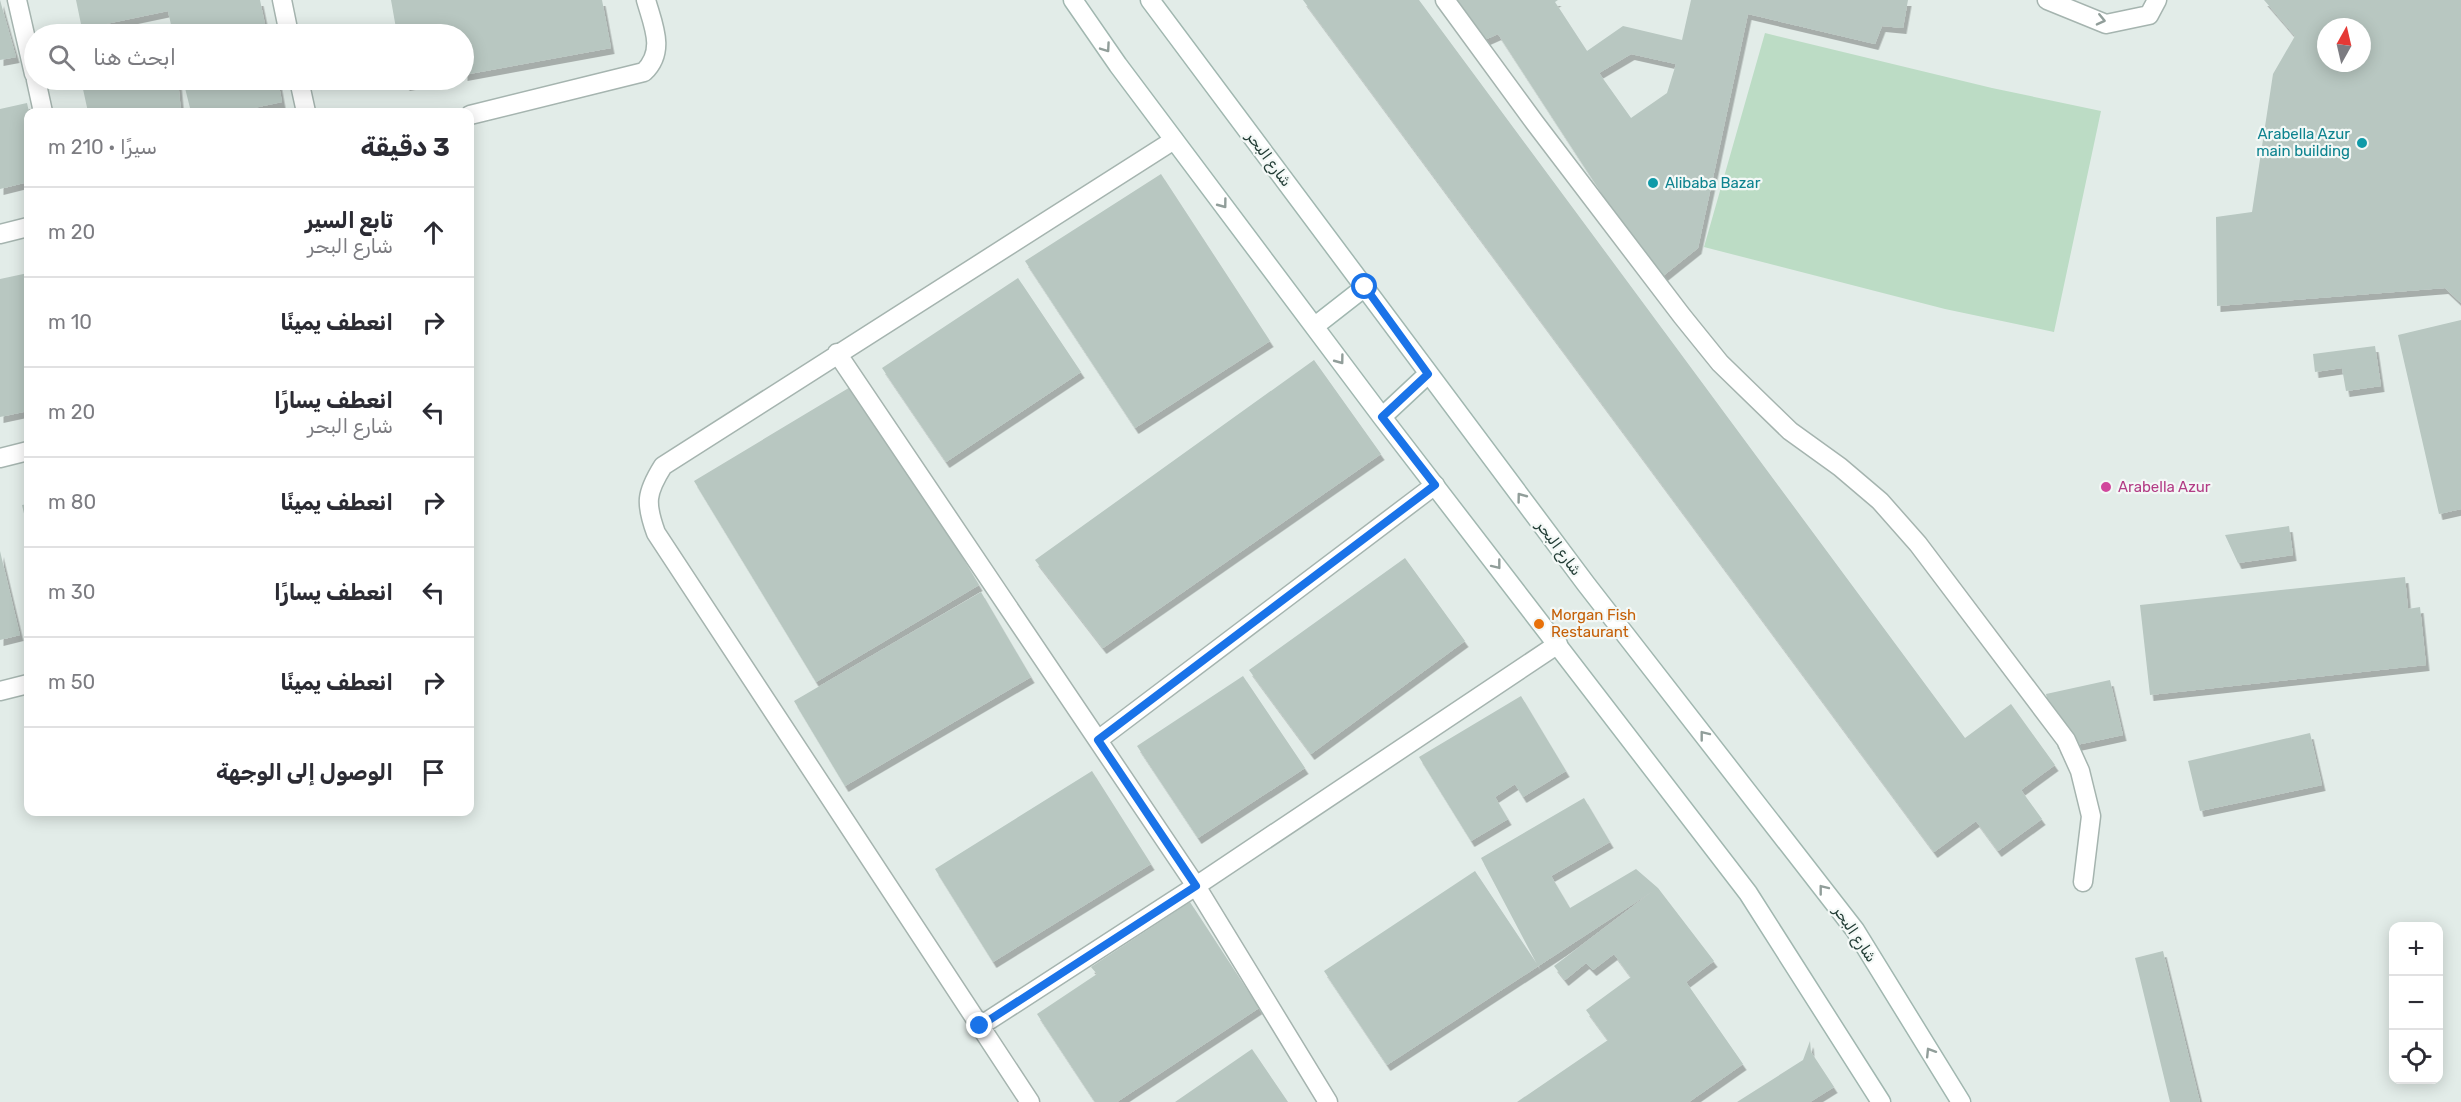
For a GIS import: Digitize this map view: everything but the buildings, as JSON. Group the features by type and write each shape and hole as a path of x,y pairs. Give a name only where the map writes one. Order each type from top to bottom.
{"street":[{"path":"17,0 24,30"},
{"path":"282,0 287,24"},
{"path":"474,114 644,72 656,56 657,46 646,0"},
{"path":"1073,0 1118,65 1382,417 1748,893 1881,1102"},
{"name":"شارع البحر","path":"1150,0 1586,584 1855,930 1961,1102"},
{"path":"1445,0 1542,133 1720,363 1790,431 1840,467 1880,501 1918,544 2066,740 2080,771 2091,816 2083,882"},
{"path":"2047,0 2106,24 2148,15 2157,0"},
{"path":"38,90 43,108"},
{"path":"301,90 305,108"},
{"path":"1029,1102 656,533 647,498 652,483 663,466 1174,140"},
{"path":"0,234 24,228"},
{"path":"1314,326 1365,287"},
{"path":"837,353 1196,886 1328,1102"},
{"path":"1382,417 1428,374"},
{"path":"0,458 24,452"},
{"path":"1098,740 1435,485"},
{"path":"980,1026 1196,886 1558,644"},
{"path":"0,691 24,685"}],"green space":[{"path":"1765,33 1992,88 2101,111 2054,332 1945,309 1704,247"}],"place":[{"name":"Arabella Azur main building","path":"2362,143"},
{"name":"Alibaba Bazar","path":"1653,183"},
{"name":"Arabella Azur","path":"2106,487"},
{"name":"Morgan Fish Restaurant","path":"1539,624"}],"route":[{"path":"980,1026 1196,886 1098,740 1435,485 1382,417 1428,374 1365,287"}]}
